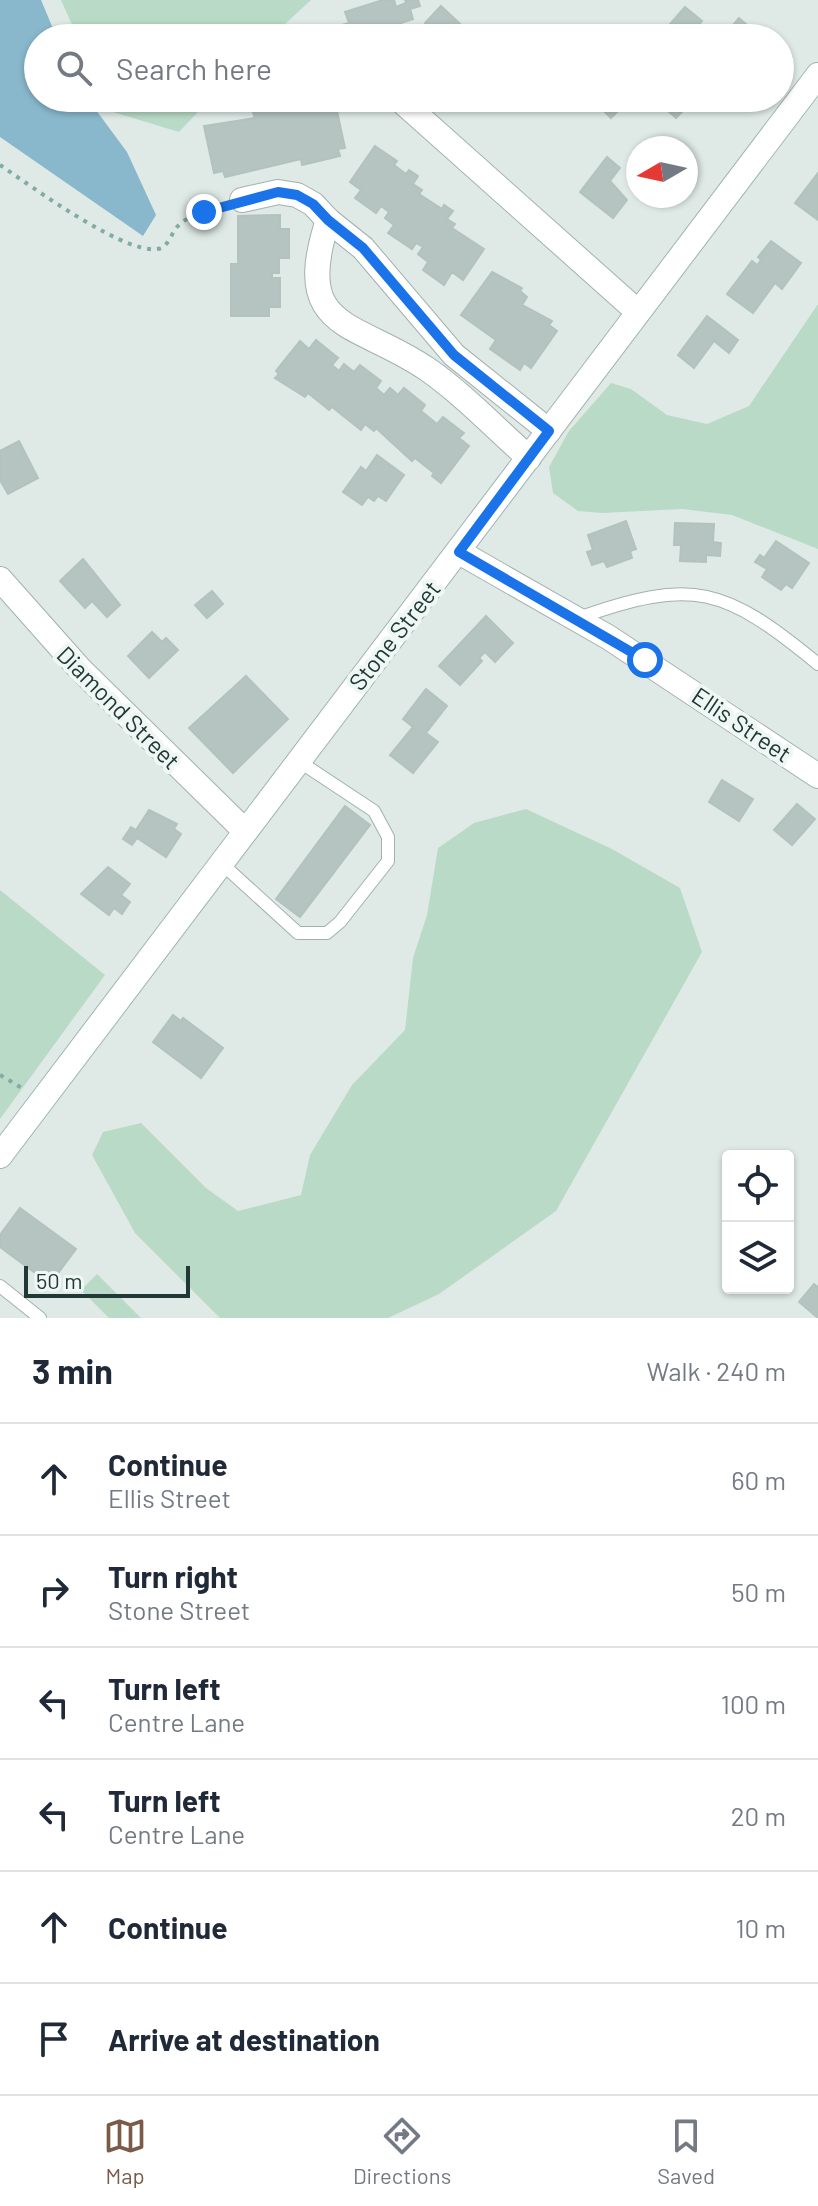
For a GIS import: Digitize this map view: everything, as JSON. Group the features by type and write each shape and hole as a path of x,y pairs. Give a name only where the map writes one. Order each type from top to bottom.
{"street":[{"name":"Stone Street","path":"794,107 818,75"},
{"path":"414,112 638,312"},
{"name":"Stone Street","path":"0,1156 790,112"},
{"path":"242,200 278,192 297,195 313,204 363,248 431,331 472,371 549,431"},
{"path":"328,220 315,264 315,283 322,300 357,333 430,371 529,458"},
{"path":"410,358 431,331"},
{"name":"Ellis Street","path":"459,552 673,677 818,776"},
{"name":"Diamond Street","path":"0,579 79,668 244,830"}],"lane":[{"path":"576,619 624,602 665,593 702,594 738,606 778,631 818,664"},
{"path":"220,862 298,933 312,935 327,933 340,922 388,861 388,837 374,811 297,760"},
{"path":"0,1286 40,1318"}],"path":[{"path":"0,165 124,244 150,251 164,247 177,227 189,217 242,200"},
{"path":"0,1075 22,1088"}],"green space":[{"path":"61,0 311,0 285,24 72,24"},
{"path":"113,112 198,112 179,132"},
{"path":"818,304 818,549 732,515 682,509 602,513 578,511 553,493 549,467 569,431 611,383 631,389 667,415 707,424 749,406"},
{"path":"526,809 612,849 680,888 702,952 556,1211 439,1294 388,1318 220,1318 135,1233 92,1155 103,1132 141,1123 206,1188 238,1211 301,1195 310,1155 352,1085 405,1030 413,958 427,915 438,848 474,823"},
{"path":"0,890 105,975 0,1119"},
{"path":"97,1274 141,1318 109,1318 81,1290"}],"water":[{"path":"0,0 41,0 51,24 24,24 24,112 97,112 127,152 156,215 143,236 0,137"}],"building":[{"path":"383,0 394,0 396,7 406,3 405,0 418,0 420,6 410,9 413,19 401,24 345,24 349,23 345,12"},
{"path":"441,6 460,24 426,24"},
{"path":"685,7 702,21 700,24 670,24"},
{"path":"337,112 345,148 338,149 340,156 302,165 301,159 225,177 223,171 214,173 204,126 255,118 253,113"},
{"path":"375,146 397,161 394,165 406,174 409,170 418,176 413,184 422,190 419,194 442,209 444,205 453,211 447,219 455,224 452,228 484,249 463,280 452,272 444,285 423,270 428,262 418,254 423,247 416,243 412,249 388,233 394,225 385,218 389,212 381,206 376,213 355,198 361,190 350,182"},
{"path":"607,157 620,168 610,181 626,201 613,218 580,192"},
{"path":"818,173 818,220 795,203"},
{"path":"280,215 280,229 289,229 289,258 279,258 279,273 272,273 272,278 280,278 280,307 269,307 269,316 231,316 231,264 238,264 238,216"},
{"path":"771,241 801,263 782,289 775,283 753,313 727,294 752,261 757,265 761,260 758,257"},
{"path":"492,272 522,288 520,291 527,297 522,305 552,321 549,325 557,331 531,368 524,363 520,370 490,349 496,340 461,315"},
{"path":"707,316 738,340 729,353 714,341 694,368 678,355"},
{"path":"316,340 338,358 332,365 339,371 344,364 354,372 360,365 381,381 376,388 384,395 390,388 398,395 404,388 425,405 421,411 437,424 443,417 464,433 459,438 469,446 441,483 432,476 434,473 415,458 412,461 376,428 374,431 365,424 361,430 332,407 329,410 308,393 305,397 275,378 279,374 276,371 300,341 309,349"},
{"path":"19,441 38,478 8,494 0,480 0,451"},
{"path":"377,455 404,475 386,501 378,496 374,501 368,497 362,505 343,492 361,467 366,471"},
{"path":"626,521 636,549 630,551 632,558 607,567 604,561 592,565 587,552 593,550 588,535"},
{"path":"675,523 714,524 713,542 721,543 720,556 706,555 706,562 680,561 681,545 674,545"},
{"path":"776,541 809,563 792,588 786,584 781,590 762,577 767,569 755,562 760,555 764,558"},
{"path":"83,559 120,605 107,617 92,601 85,608 60,581"},
{"path":"212,591 223,604 207,618 195,605"},
{"path":"486,616 513,643 495,662 485,652 479,658 482,661 460,685 439,666"},
{"path":"152,632 162,642 166,638 178,650 149,678 128,656"},
{"path":"246,676 288,719 233,773 189,728"},
{"path":"426,689 447,706 426,733 438,742 413,773 390,755 413,727 403,719"},
{"path":"722,780 753,799 739,821 709,802"},
{"path":"797,804 815,819 792,845 774,830"},
{"path":"345,806 370,825 300,917 276,899"},
{"path":"149,810 177,824 174,829 181,834 166,857 137,838 132,845 123,839 131,827 136,830"},
{"path":"108,867 130,884 121,895 130,902 122,914 114,908 109,915 81,894"},
{"path":"173,1015 181,1021 183,1018 223,1048 201,1078 153,1042"},
{"path":"20,1208 76,1249 50,1284 0,1247 0,1235"},
{"path":"814,1284 818,1287 818,1318 799,1302"}],"route":[{"path":"204,212 278,192 297,195 313,204 363,248 410,307 454,355 549,431 459,552 645,660"}]}
